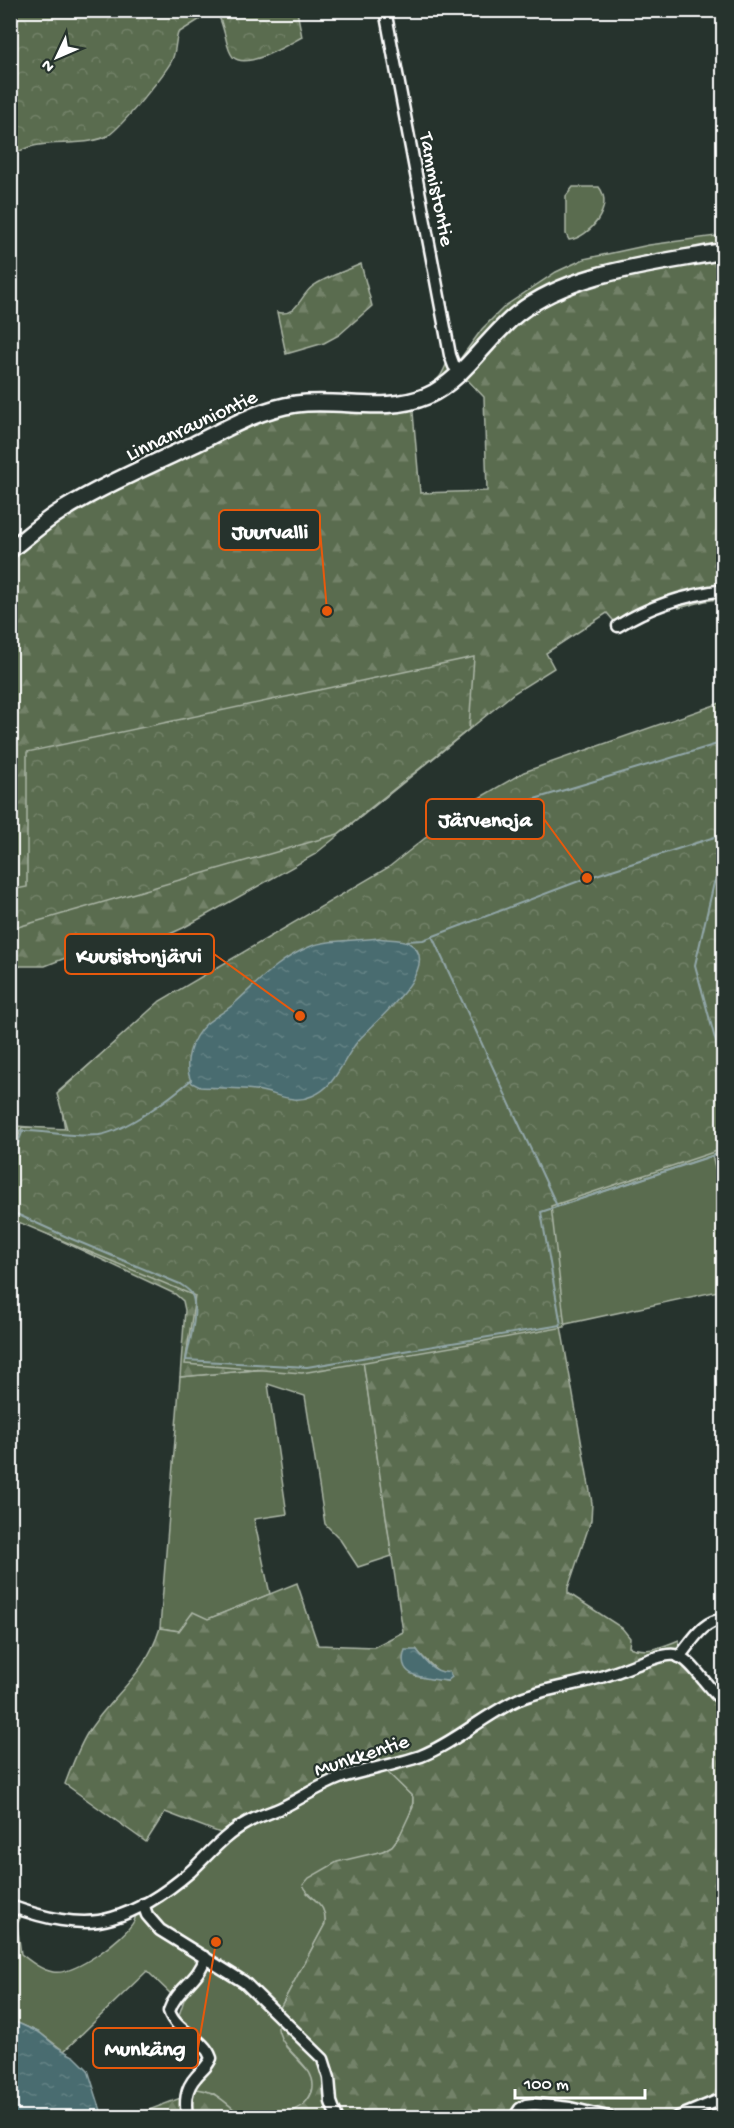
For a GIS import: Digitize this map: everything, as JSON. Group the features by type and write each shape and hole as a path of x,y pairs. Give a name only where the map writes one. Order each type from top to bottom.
{"street":[{"name":"Tammistontie","path":"384,10 451,361 459,371"},
{"name":"Linnanrauniontie","path":"10,550 62,511 116,482 253,416 295,404 321,402 383,406 404,403 429,395 441,388 518,313 563,286 618,272 723,251"},
{"path":"618,626 638,613 660,604 681,597 723,590"},
{"path":"723,1620 716,1619 709,1623 680,1657 723,1702"},
{"name":"Munkkentie","path":"10,1906 45,1916 93,1922 111,1919 143,1904 176,1884 246,1822 291,1803 314,1789 343,1777 420,1756 520,1699 608,1675 666,1655 680,1657"},
{"path":"143,1904 147,1915 160,1930 256,1991 323,2059 329,2078 331,2102 337,2118"},
{"path":"186,2118 186,2096 190,2085 211,2058 205,2047 177,2024 169,2011 172,2003 201,1971 205,1957"},
{"path":"676,2118 717,2101 723,2101"},
{"path":"514,2118 520,2109 534,2104 570,2108 612,2118"}],"green space":[{"path":"11,10 213,11 178,33 173,57 168,67 133,111 109,135 91,141 29,147 11,157"},
{"path":"214,11 297,11 302,37 267,55 239,60 230,52 221,22"},
{"path":"573,187 599,187 604,203 602,212 592,228 577,238 569,240 566,234 566,196"},
{"path":"723,235 723,251 420,398 420,390 440,377 450,355 455,366 482,329 505,306 556,272 584,259 649,245"},
{"path":"723,251 723,598 679,608 681,598 618,626 607,613 546,653 554,668 514,693 314,855 183,928 129,950 98,954 83,951 45,966 11,968 11,550 47,521 274,409 412,401 420,493 487,491 484,397 459,371 541,298"},
{"path":"361,264 372,306 339,335 324,343 286,354 277,312 289,312 318,282"},
{"path":"474,657 469,729 338,834 11,929 11,890 27,887 27,752"},
{"path":"723,702 723,1149 551,1206 565,1327 302,1373 185,1364 195,1296 11,1219 10,1158 22,1127 67,1129 57,1094 160,1001 389,867 465,806 524,772"},
{"path":"723,892 723,1152 541,1212 592,1503 591,1520 568,1593 622,1628 630,1638 629,1647 648,1650 679,1640 680,1657 715,1694 723,1686 723,2117 280,2117 303,2105 310,2097 313,2084 307,2070 285,2045 277,2024 279,2010 325,1924 324,1911 303,1885 309,1878 337,1862 383,1851 392,1846 399,1837 413,1807 413,1797 381,1766 343,1777 228,1836 165,1812 146,1842 65,1784 86,1735 138,1671 154,1645 160,1628 179,1631 193,1612 208,1619 297,1583 318,1645 374,1647 403,1632 362,1354 266,1369 180,1377 185,1310 183,1301 175,1294 11,1217 10,1143 17,1126 65,1130 59,1091 157,1006","holes":["417,1650 440,1673 447,1681 415,1676"]},
{"path":"712,1155 723,1199 723,1290 561,1325 541,1212"},
{"path":"362,1353 392,1556 358,1567 339,1538 325,1524 305,1396 268,1384 287,1514 254,1519 270,1594 179,1631 160,1628 180,1377 266,1369"},
{"path":"382,1766 413,1797 407,1823 392,1846 307,1893 323,1910 325,1924 279,2010 286,2047 312,2075 314,2085 304,2105 280,2117 243,2117 213,2093 191,2089 211,2058 176,2024 190,1982 171,1994 147,1971 64,2051 40,2033 11,2020 10,1906 24,1911 17,1924 21,1954 49,1971 62,1972 73,1968 110,1946 129,1929 136,1916 137,1907 228,1836 291,1803"},
{"path":"191,2089 213,2094 243,2117 128,2118 186,2096"}],"water":[{"path":"378,938 406,941 418,953 419,965 403,994 352,1048 333,1079 320,1092 305,1098 290,1099 262,1091 200,1087 192,1083 188,1060 196,1036 210,1021 279,964 317,944"},
{"path":"405,1650 417,1650 431,1666 439,1671 449,1672 452,1677 447,1681 422,1678 409,1672 403,1660"},
{"path":"11,2020 40,2033 57,2047 75,2057 88,2070 103,2117 11,2117"}],"waterway":[{"path":"445,826 724,742"},
{"path":"407,941 423,940 587,878 724,834"},
{"path":"724,861 714,883 695,965 724,1072"},
{"path":"432,936 557,1206"},
{"path":"10,1131 88,1136 110,1132 147,1113 191,1080"},
{"path":"10,1164 23,1130"},
{"path":"10,1211 187,1289 191,1293 194,1307 193,1326 186,1360 307,1367 561,1325 541,1212 724,1152"}],"place":[{"name":"Juurvalli","path":"327,611"},
{"name":"Järvenoja","path":"587,878"},
{"name":"Kuusistonjärvi","path":"300,1016"},
{"name":"Munkäng","path":"216,1942"}]}
